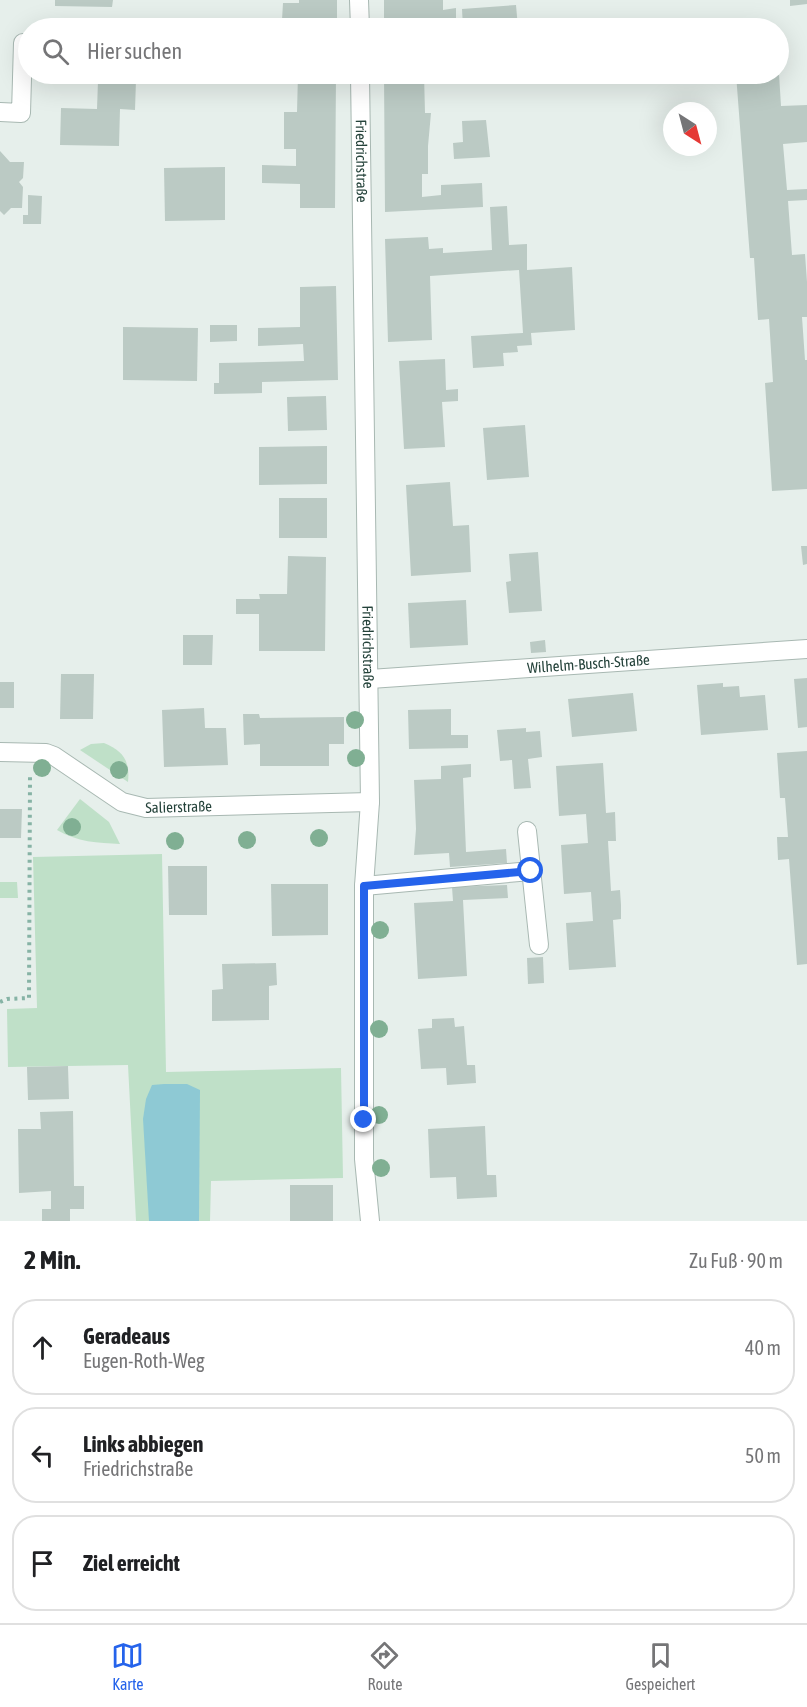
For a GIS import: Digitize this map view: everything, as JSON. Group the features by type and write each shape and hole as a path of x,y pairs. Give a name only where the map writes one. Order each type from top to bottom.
{"street":[{"path":"359,0 360,18"},
{"path":"0,112 21,113 21,84"},
{"name":"Friedrichstraße","path":"360,84 370,679 370,802 364,886 364,1159 370,1221"},
{"name":"Wilhelm-Busch-Straße","path":"370,679 807,649"},
{"name":"Salierstraße","path":"0,752 54,756 122,802 135,807 370,802"},
{"path":"527,831 539,945"},
{"path":"364,886 531,871"}],"path":[{"path":"0,1002 7,999 29,998 31,753"}],"green space":[{"path":"104,743 124,758 128,769 128,782 80,750 91,744"},
{"path":"80,799 109,822 120,844 80,839 57,830"},
{"path":"162,854 166,1072 341,1068 343,1178 211,1181 210,1221 136,1221 128,1065 8,1067 7,1009 37,1008 33,857"},
{"path":"0,882 17,882 18,898 0,898"}],"water":[{"path":"187,1084 200,1090 199,1221 149,1221 143,1119 146,1099 152,1085"}],"building":[{"path":"55,0 113,0 112,7 55,6"},
{"path":"299,0 337,0 337,18 282,18 283,3 299,3"},
{"path":"384,0 443,0 443,10 456,8 456,18 384,18"},
{"path":"790,0 807,0 807,4 790,6"},
{"path":"516,5 517,18 462,18 462,9"},
{"path":"98,84 136,84 135,110 120,109 119,146 60,145 61,108 97,109"},
{"path":"298,84 336,84 335,208 300,208 300,184 262,183 262,165 296,166 296,149 284,149 284,112 297,112"},
{"path":"384,84 424,84 425,113 431,113 428,174 422,174 422,197 441,195 441,185 482,183 483,207 385,212"},
{"path":"737,84 780,84 781,106 807,105 807,142 783,144 787,190 807,189 807,200 788,201 792,255 805,254 807,282 807,317 802,317 805,360 807,360 807,489 772,491 765,383 773,382 769,319 758,320 754,258 750,258"},
{"path":"486,120 490,157 454,159 453,143 463,142 462,121"},
{"path":"0,151 10,162 24,162 23,178 19,182 23,187 22,208 11,208 4,215 0,211"},
{"path":"225,167 225,220 165,221 164,168"},
{"path":"28,195 42,196 41,224 23,224 23,215 28,215"},
{"path":"507,206 509,245 527,244 527,270 572,267 575,330 531,333 532,345 517,346 518,352 503,353 504,366 473,368 471,336 523,333 519,270 430,276 432,340 388,342 385,239 428,237 429,249 443,248 443,253 492,250 490,207"},
{"path":"336,286 338,380 262,382 262,393 214,394 214,383 219,383 219,363 304,361 303,344 258,346 258,328 300,327 300,287"},
{"path":"210,325 237,325 237,341 210,342"},
{"path":"123,327 198,328 197,381 123,380"},
{"path":"445,359 446,390 458,389 458,401 442,402 445,447 404,449 399,361"},
{"path":"326,396 327,430 288,431 287,397"},
{"path":"525,425 529,477 487,480 483,428"},
{"path":"327,446 327,484 259,485 259,447"},
{"path":"450,482 453,526 469,525 471,572 411,576 406,485"},
{"path":"279,498 327,498 327,538 279,538"},
{"path":"801,546 807,546 807,564 803,565"},
{"path":"538,552 542,611 509,613 506,582 511,581 509,554"},
{"path":"288,556 326,557 325,651 259,651 259,614 236,614 236,599 260,599 259,594 287,594"},
{"path":"466,600 468,645 410,648 408,603"},
{"path":"183,635 213,635 212,665 183,665"},
{"path":"545,640 546,652 531,653 530,642"},
{"path":"61,674 94,674 93,719 60,719"},
{"path":"807,678 807,727 798,728 794,679"},
{"path":"0,682 14,682 14,708 0,708"},
{"path":"723,683 723,687 739,686 740,697 765,695 768,730 701,735 697,685"},
{"path":"633,693 637,731 572,737 568,699"},
{"path":"204,708 205,728 226,728 228,765 164,767 162,710"},
{"path":"451,709 451,735 468,735 468,748 409,749 408,710"},
{"path":"243,714 259,714 260,718 344,717 344,744 329,744 329,766 260,766 260,744 244,745"},
{"path":"526,728 526,732 540,731 542,757 528,759 531,788 514,789 512,760 500,761 497,730"},
{"path":"807,751 807,964 797,965 789,859 778,860 777,837 788,837 785,798 780,798 777,753"},
{"path":"603,763 606,813 615,812 616,841 608,841 611,891 620,890 621,905 621,919 613,920 616,967 569,970 566,923 593,921 591,892 564,894 561,845 588,843 586,814 559,816 556,766"},
{"path":"471,764 471,777 463,778 466,852 506,849 507,863 450,867 449,853 414,855 416,829 414,780 441,779 441,766"},
{"path":"0,809 22,809 21,838 0,838"},
{"path":"168,866 207,866 207,915 169,915"},
{"path":"271,884 328,884 328,935 272,936"},
{"path":"507,885 508,898 463,900 467,976 418,979 414,903 453,901 452,887"},
{"path":"543,957 544,983 528,984 527,958"},
{"path":"276,963 277,985 269,986 269,1020 212,1021 212,990 223,989 222,964"},
{"path":"454,1018 455,1027 464,1026 467,1065 475,1065 476,1083 447,1085 446,1068 421,1069 418,1029 432,1028 432,1019"},
{"path":"68,1066 69,1099 28,1100 27,1067"},
{"path":"73,1111 74,1186 84,1186 84,1209 70,1209 70,1221 42,1221 42,1209 51,1209 51,1191 19,1193 18,1129 41,1129 40,1112"},
{"path":"485,1126 487,1175 496,1175 497,1197 457,1199 456,1177 430,1178 428,1129"},
{"path":"290,1185 333,1185 333,1221 290,1221"}],"route":[{"path":"364,1120 364,886 531,871"}]}
